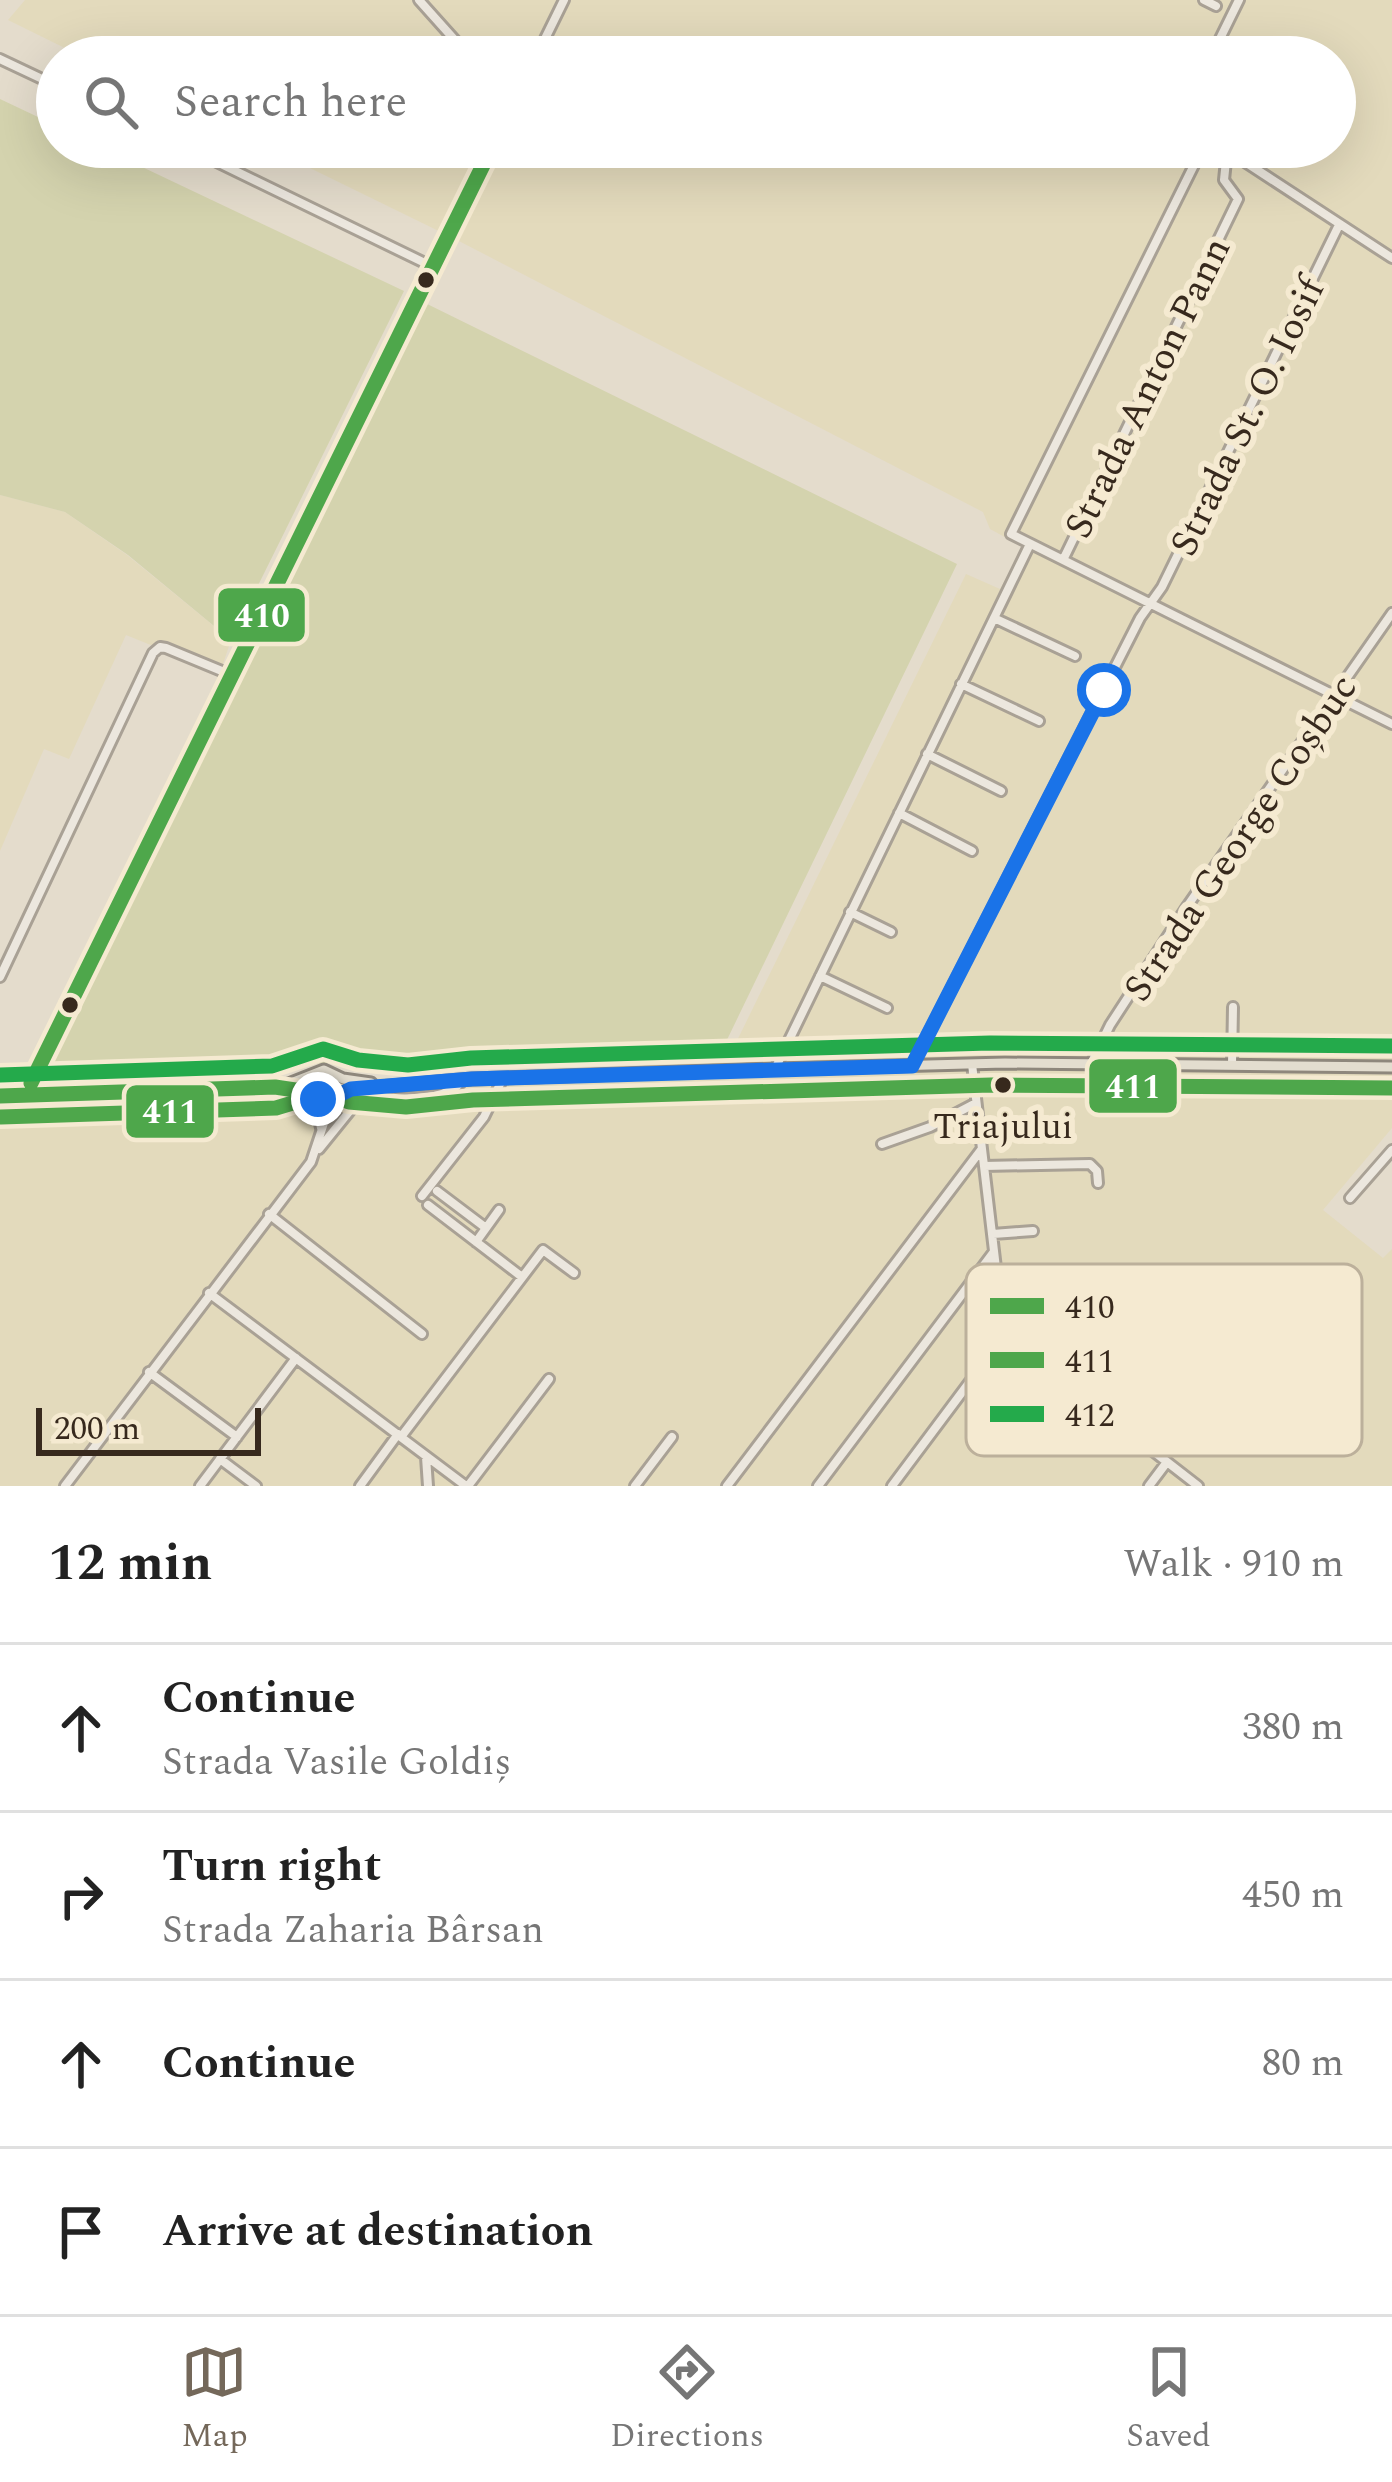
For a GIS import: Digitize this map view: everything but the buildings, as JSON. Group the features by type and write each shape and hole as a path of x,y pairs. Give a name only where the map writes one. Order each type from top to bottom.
{"highway":[{"path":"0,1084 146,1081 270,1087"},
{"path":"0,1115 159,1111 199,1096 270,1087"}],"main road":[{"path":"270,1087 334,1097 351,1089 463,1080 775,1069 972,1064 1392,1067"},
{"path":"0,1096 270,1087 324,1070 408,1086"},
{"path":"334,1097 337,1076"},
{"path":"312,1077 314,1096"}],"street":[{"path":"419,0 451,36"},
{"path":"546,36 564,0"},
{"path":"1204,0 1216,6"},
{"path":"1221,36 1239,0"},
{"path":"0,59 36,76"},
{"path":"229,168 431,266"},
{"path":"32,1083 481,168"},
{"name":"Strada Anton Pann","path":"1030,544 1011,533 1193,168"},
{"name":"Strada Anton Pann","path":"1063,560 1238,199 1224,180 1224,168"},
{"path":"1254,168 1392,258"},
{"name":"Strada St. O. Iosif","path":"912,1066 1339,225"},
{"path":"775,1069 1030,544 1392,724"},
{"name":"Strada George Coșbuc","path":"1091,1064 1156,954 1392,613"},
{"path":"994,618 1075,656"},
{"path":"0,977 153,653 166,648 229,674"},
{"path":"961,684 1039,721"},
{"path":"927,754 1001,791"},
{"path":"899,813 972,851"},
{"path":"850,912 891,932"},
{"path":"820,976 887,1008"},
{"path":"1232,1065 1233,1007"},
{"path":"972,1064 995,1264"},
{"path":"502,1079 484,1117 425,1201 522,1277"},
{"path":"65,1486 357,1102 439,1096 456,1089 463,1080"},
{"path":"314,1096 321,1129"},
{"path":"318,1150 334,1097"},
{"path":"882,1144 930,1127 976,1103"},
{"path":"727,1486 982,1148"},
{"path":"1350,1198 1390,1155"},
{"path":"984,1166 1087,1164 1097,1171 1098,1183"},
{"path":"437,1191 486,1228"},
{"path":"476,1242 499,1210"},
{"path":"269,1214 422,1334"},
{"path":"992,1234 1033,1231"},
{"path":"360,1486 543,1250 574,1273"},
{"path":"985,1264 994,1252"},
{"path":"818,1486 966,1289"},
{"path":"209,1293 467,1486 549,1378"},
{"path":"200,1486 296,1358"},
{"path":"149,1372 236,1437"},
{"path":"892,1486 966,1387"},
{"path":"635,1486 672,1437"},
{"path":"426,1456 428,1486"},
{"path":"1159,1456 1198,1486"},
{"path":"220,1459 256,1486"},
{"path":"1149,1486 1167,1462"}],"shaded area":[{"path":"25,0 1392,0 1392,1128 1323,1210 1383,1258 1392,1249 1392,1486 0,1486 0,1077 406,1078 727,1061 966,574 1000,589 1023,547 990,529 983,512 310,168 1356,168 1356,36 40,36 8,20"},
{"path":"0,495 65,512 127,555 231,640 220,673 126,635 69,759 44,749 0,851"}],"green space":[{"path":"0,99 36,116 36,168 144,168 404,291 231,640 128,555 65,512 0,495"},
{"path":"419,300 957,564 724,1046 31,1076"}],"transit line":[{"name":"410","path":"31,1083 482,168"},
{"name":"412","path":"0,1075 272,1066 323,1049 358,1060 408,1065 471,1058 990,1043 1392,1046"},
{"name":"411","path":"1,1117 276,1108 326,1093 349,1102 406,1107 473,1100 991,1085 1392,1088"},
{"name":"410","path":"0,1096 275,1087 321,1100 337,1095"}],"place":[{"name":"Triajului","path":"1003,1085"}],"route":[{"path":"318,1099 329,1100 351,1089 472,1079 912,1066 1104,690"}]}
